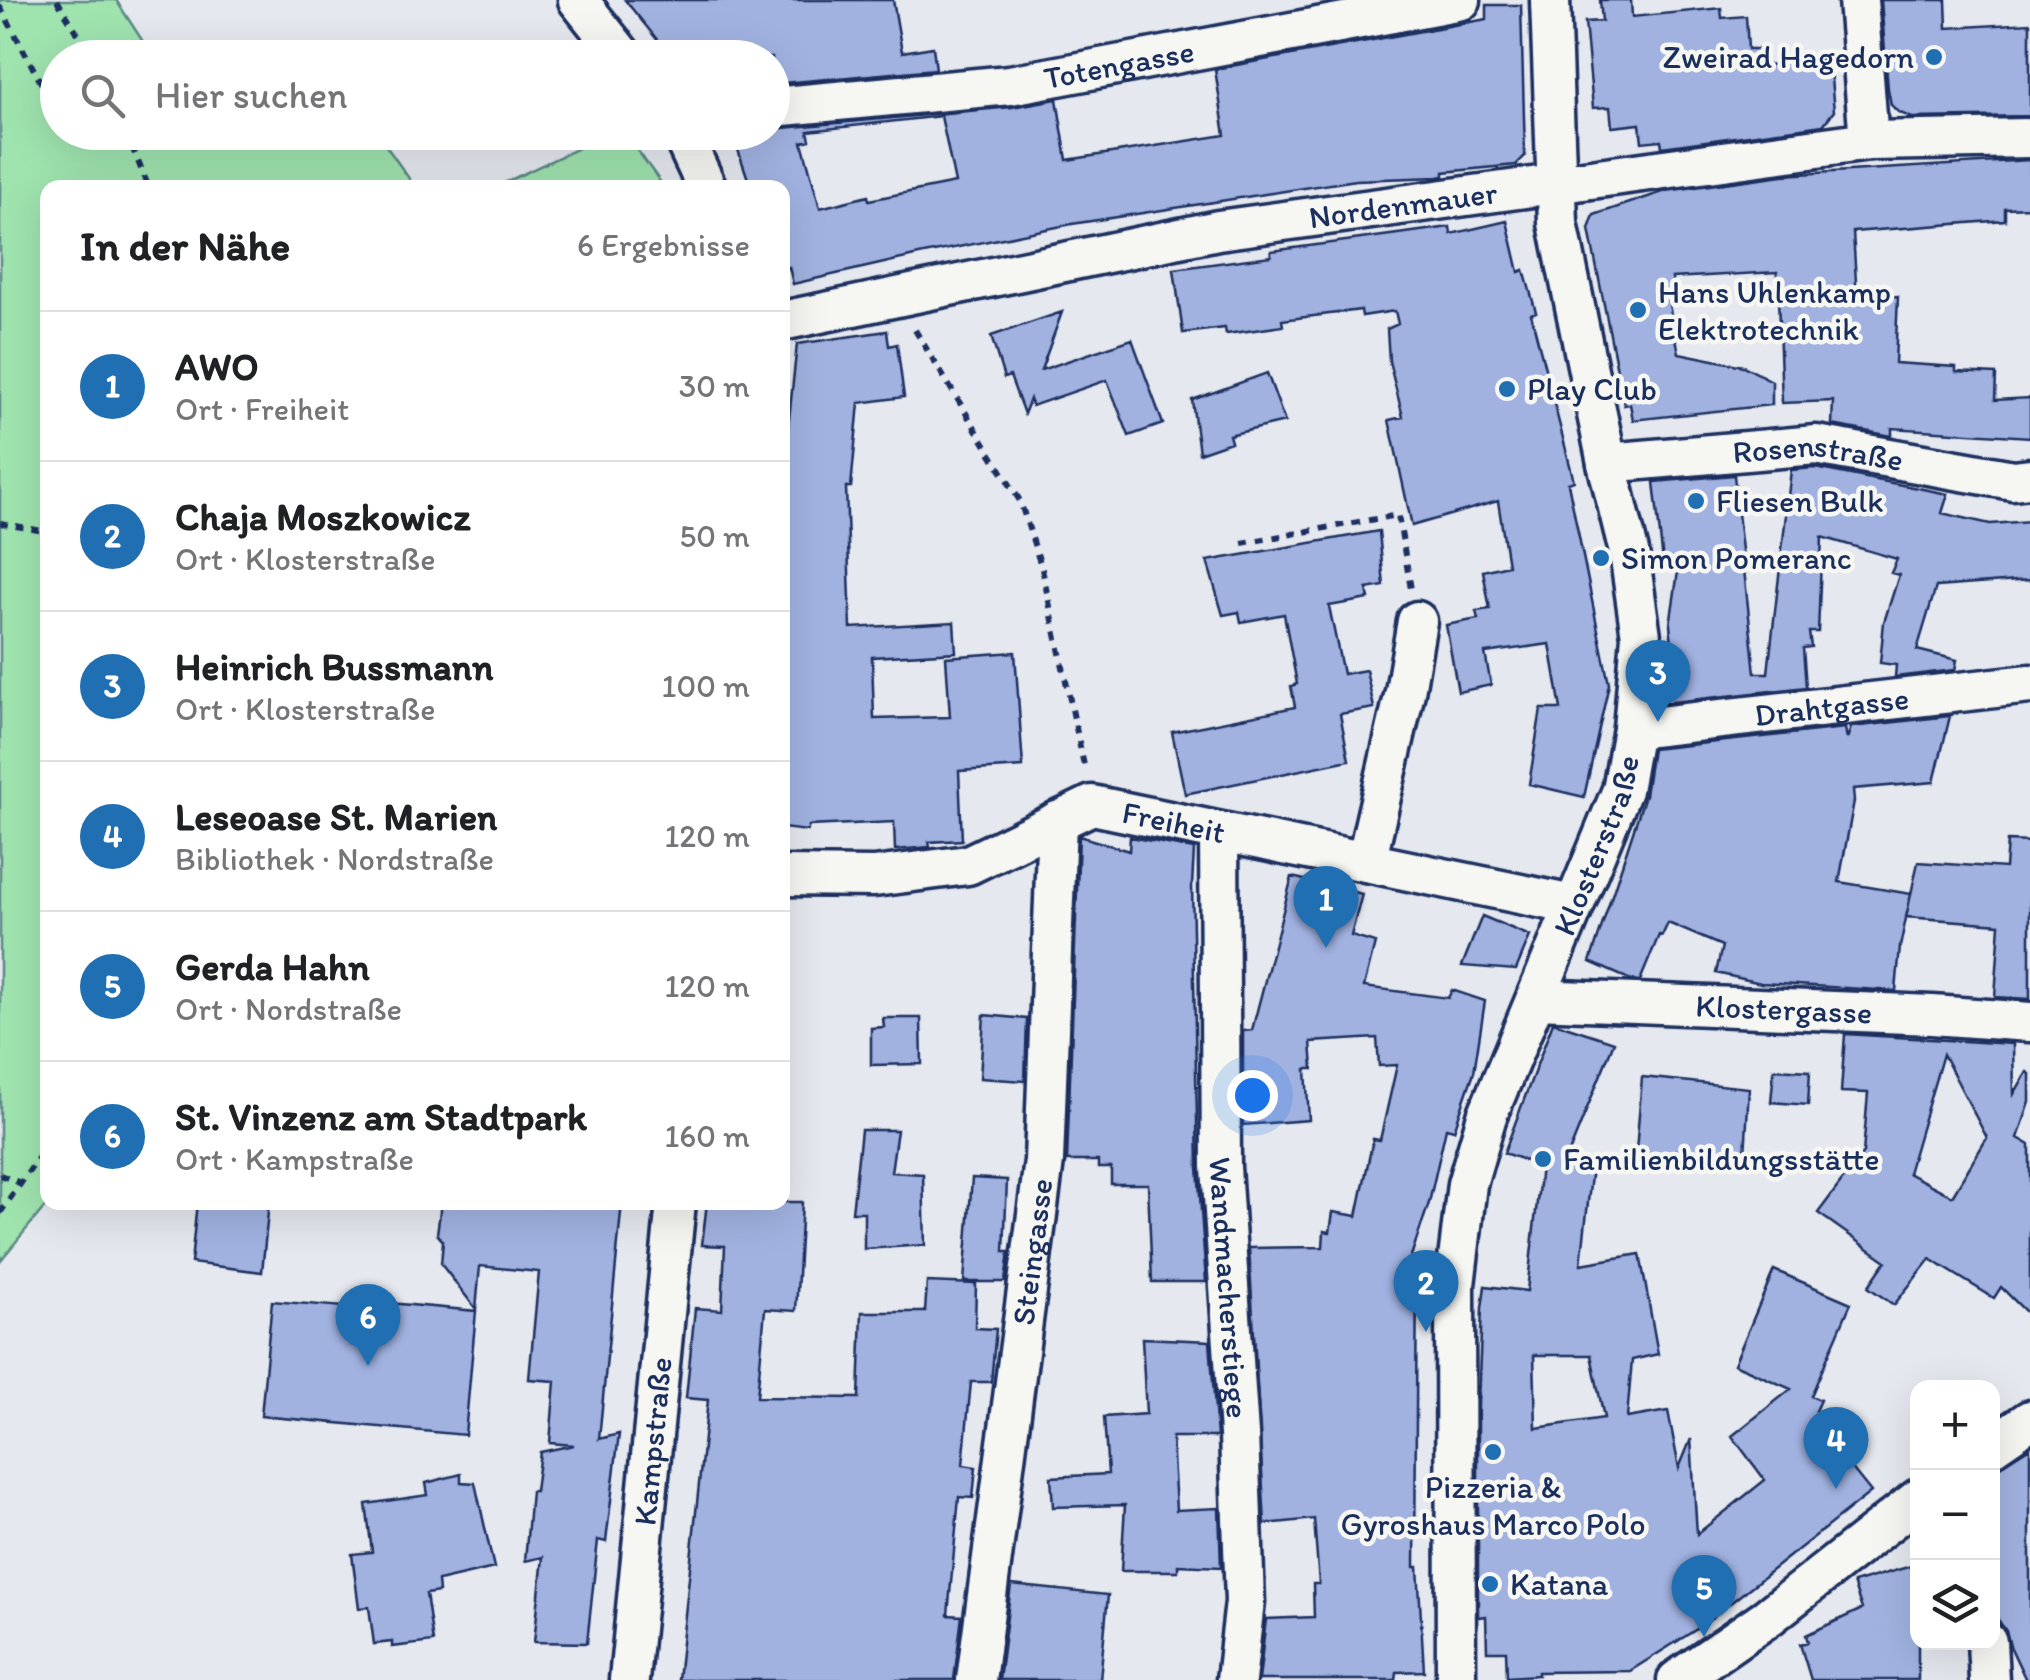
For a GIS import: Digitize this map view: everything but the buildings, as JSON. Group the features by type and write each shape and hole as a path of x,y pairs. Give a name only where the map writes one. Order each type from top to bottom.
{"street":[{"path":"578,0 610,40"},
{"name":"Totengasse","path":"790,105 1010,85 1461,0"},
{"name":"Klosterstraße","path":"1457,1678 1455,1286 1466,1184 1487,1116 1622,790 1633,729 1641,636 1629,552 1606,463 1558,223 1550,0"},
{"path":"1858,0 1868,141"},
{"name":"Nordenmauer","path":"790,319 1218,230 1868,141 2030,138"},
{"path":"689,150 703,180"},
{"name":"Rosenstraße","path":"1606,463 1816,445 2013,480 2030,478"},
{"path":"1366,862 1417,621"},
{"name":"Drahtgasse","path":"1633,729 2030,684"},
{"name":"Freiheit","path":"790,876 874,876 968,865 1092,805 1573,904"},
{"name":"Steingasse","path":"976,1680 1044,1162 1057,821"},
{"name":"Wandmacherstiege","path":"1219,833 1222,1167 1245,1602 1236,1680"},
{"name":"Klostergasse","path":"1536,999 1932,1014 2030,1022"},
{"name":"Kampstraße","path":"629,1680 675,1210"},
{"path":"2000,1441 2030,1420"},
{"path":"1677,1680 1768,1617 1910,1504"},
{"path":"1987,1650 1989,1680"}],"path":[{"path":"57,0 81,40"},
{"path":"0,6 40,81"},
{"path":"134,150 147,180"},
{"path":"896,298 1020,501 1042,570 1092,805"},
{"path":"1242,543 1398,515 1417,621"},
{"path":"0,524 40,531"},
{"path":"0,1213 40,1156"},
{"path":"0,1175 21,1183"}],"green space":[{"path":"0,0 116,0 142,40 40,40 40,150 389,150 410,180 40,180 42,1210 0,1261"},
{"path":"574,150 637,150 659,180 510,180"}],"place":[{"name":"Zweirad Hagedorn","path":"1934,57"},
{"name":"Hans Uhlenkamp Elektrotechnik","path":"1638,310"},
{"name":"Play Club","path":"1507,389"},
{"name":"Fliesen Bulk","path":"1696,501"},
{"name":"Simon Pomeranc","path":"1601,558"},
{"name":"Heinrich Bussmann","path":"1658,722"},
{"name":"AWO","path":"1326,948"},
{"name":"Familienbildungsstätte","path":"1543,1159"},
{"name":"Chaja Moszkowicz","path":"1426,1332"},
{"name":"St. Vinzenz am Stadtpark","path":"368,1366"},
{"name":"Pizzeria & Gyroshaus Marco Polo","path":"1493,1452"},
{"name":"Leseoase St. Marien","path":"1836,1489"},
{"name":"Katana","path":"1490,1584"},
{"name":"Gerda Hahn","path":"1704,1637"}]}
